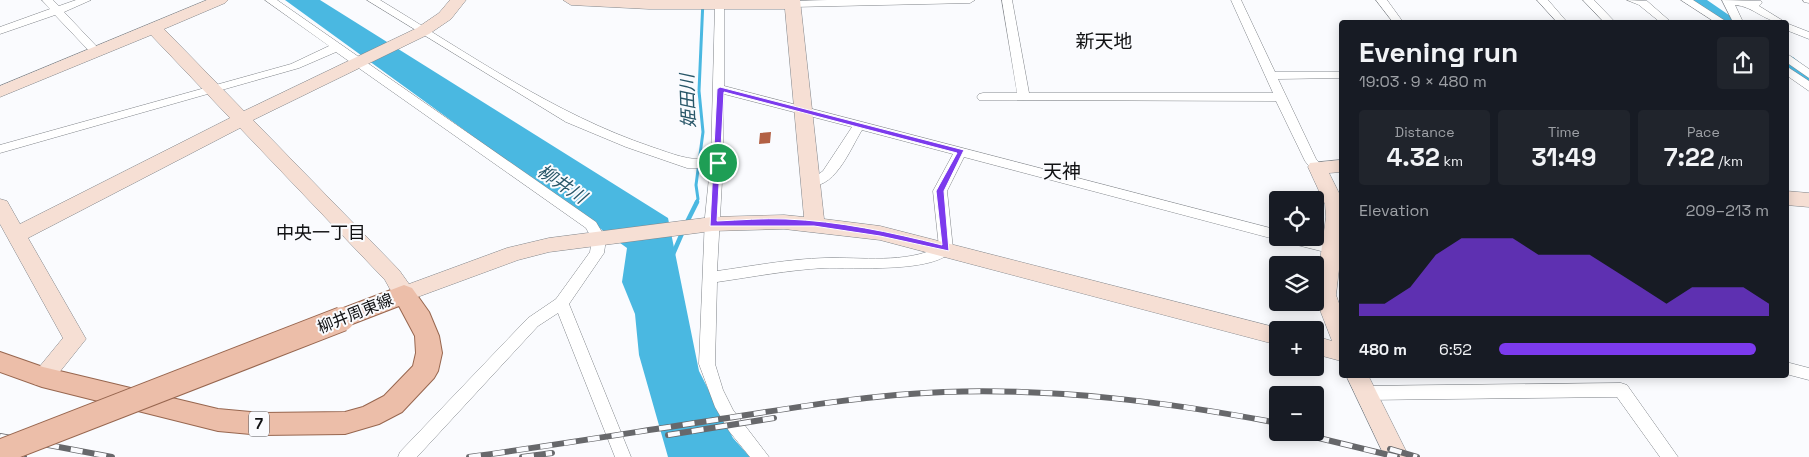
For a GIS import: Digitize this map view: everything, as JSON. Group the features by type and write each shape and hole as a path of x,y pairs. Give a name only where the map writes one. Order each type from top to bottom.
{"main road":[{"name":"柳井周東線","path":"0,362 42,377 218,420 262,424 345,422 370,416 393,404 425,371 429,353 427,336 420,320 404,294 342,319 0,452"}],"street":[{"path":"47,0 96,52"},
{"path":"0,31 86,0"},
{"path":"0,92 220,0"},
{"path":"270,0 337,47 363,59 592,225 604,238"},
{"path":"372,0 570,119 630,144 692,165 715,163"},
{"path":"16,235 242,119 405,38 423,31 445,16 458,0"},
{"path":"571,0 704,4 970,0"},
{"path":"1007,0 1024,97"},
{"path":"1236,0 1311,161 1317,167 1335,204 1337,250 1325,295 1339,332"},
{"path":"1381,0 1396,20"},
{"path":"1542,0 1560,20"},
{"path":"1588,0 1608,20"},
{"path":"1632,0 1643,3 1664,20"},
{"path":"1686,0 1719,20"},
{"path":"1737,20 1727,1 1755,2 1778,20"},
{"path":"792,2 814,224"},
{"path":"704,4 718,56 720,89 712,224 707,364 711,382 741,436 761,457"},
{"path":"1789,27 1809,36"},
{"path":"154,28 392,275 404,294 514,253 548,245 712,224 769,222 814,224 880,233 1269,334"},
{"path":"0,148 295,66 337,47"},
{"path":"1789,58 1809,75"},
{"path":"1789,71 1809,88"},
{"path":"1271,76 1339,75"},
{"path":"1789,77 1809,88"},
{"path":"720,89 804,109 1269,233"},
{"path":"983,97 1280,97"},
{"path":"810,182 820,180 828,174 860,124"},
{"path":"946,249 940,191 961,151"},
{"path":"1317,167 1339,166"},
{"path":"1789,198 1809,200"},
{"path":"0,206 75,339 42,377"},
{"path":"406,457 533,322 561,303 592,263 604,238"},
{"path":"1321,246 1337,250"},
{"path":"711,277 824,263 889,263 929,258 946,249"},
{"path":"561,303 623,457"},
{"path":"1324,347 1339,351"},
{"path":"1789,369 1809,374"},
{"path":"1397,457 1361,384 1620,390 1670,457"}],"water":[{"name":"柳井川","path":"285,0 320,0 668,218 699,371 733,438 750,457 668,457 639,355 635,314 622,282 627,248"}],"building":[{"path":"771,132 770,143 759,144 760,133"}],"waterway":[{"name":"姫田川","path":"696,203 698,199 696,185 703,132 699,91 703,0"},
{"path":"1695,0 1727,20"},
{"path":"1789,63 1809,80"},
{"name":"姫田川","path":"686,224 697,202"},
{"name":"姫田川","path":"673,254 683,231"}],"railway":[{"path":"469,457 826,403 944,392 1028,392 1112,398 1269,421"},
{"path":"668,435 774,418"},
{"path":"0,436 112,457"},
{"path":"1324,439 1397,457"},
{"path":"1390,449 1417,457"},
{"path":"0,451 24,457"},
{"path":"522,457 552,453"}],"district":[{"name":"新天地","path":"1104,41"},
{"name":"天神","path":"1062,171"},
{"name":"中央一丁目","path":"321,233"}],"route":[{"path":"720,89 804,109 961,151 940,191 946,249 848,227 784,222 712,224 718,163 720,89"}]}
